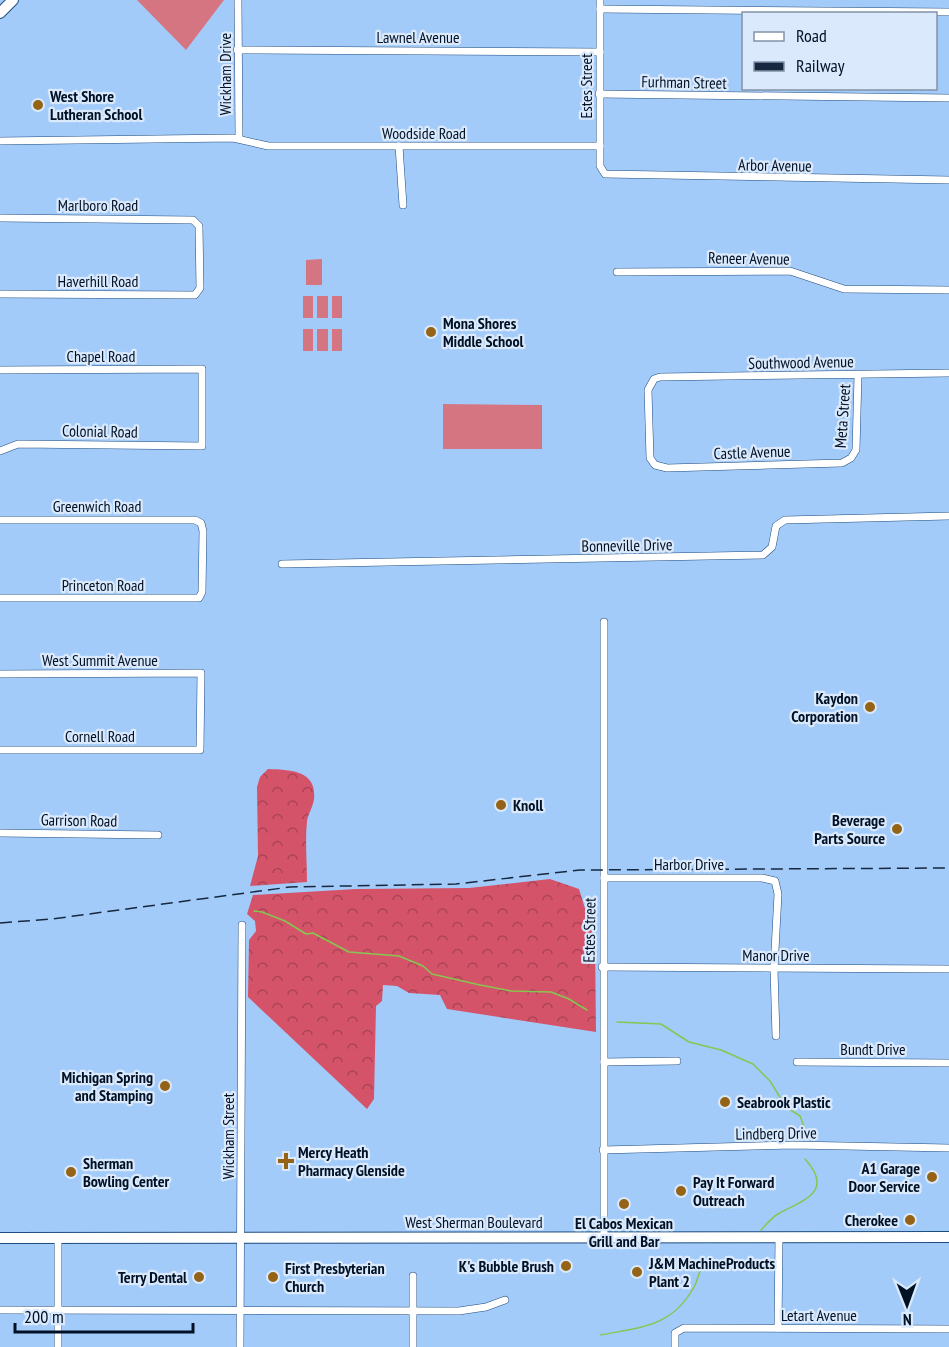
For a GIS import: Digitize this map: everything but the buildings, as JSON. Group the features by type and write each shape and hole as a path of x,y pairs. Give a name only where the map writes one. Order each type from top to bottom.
{"main road":[{"path":"0,13 13,0"},
{"name":"West Sherman Boulevard","path":"0,1238 949,1237"}],"street":[{"name":"Wickham Drive","path":"238,0 239,138 248,142"},
{"name":"Estes Street","path":"600,0 599,94 602,172"},
{"path":"600,9 949,12"},
{"name":"Lawnel Avenue","path":"237,50 600,52"},
{"name":"Furhman Street","path":"599,94 949,98"},
{"path":"0,141 239,138"},
{"name":"Woodside Road","path":"248,142 268,146 600,146"},
{"path":"399,146 403,205"},
{"name":"Arbor Avenue","path":"602,172 616,177 949,180"},
{"name":"Marlboro Road","path":"0,218 196,221 199,226 200,288 195,295"},
{"name":"Reneer Avenue","path":"617,272 789,271 844,289 949,290"},
{"name":"Haverhill Road","path":"0,294 195,295"},
{"name":"Chapel Road","path":"0,370 202,369 202,446"},
{"name":"Southwood Avenue","path":"653,463 649,450 648,390 654,379 660,376 949,374"},
{"name":"Meta Street","path":"851,458 856,450 858,375"},
{"name":"Colonial Road","path":"0,451 18,444 202,446"},
{"name":"Castle Avenue","path":"653,463 667,468 842,463 851,458"},
{"name":"Bonneville Drive","path":"282,564 764,555 772,547 776,526 785,520 949,516"},
{"name":"Greenwich Road","path":"0,519 195,520 201,524 203,531 202,592"},
{"name":"Princeton Road","path":"0,598 192,599 199,598 202,592"},
{"name":"Estes Street","path":"604,622 602,967 604,1238"},
{"name":"West Summit Avenue","path":"0,674 201,673 200,750"},
{"name":"Cornell Road","path":"0,750 200,750"},
{"name":"Garrison Road","path":"0,833 158,835"},
{"name":"Harbor Drive","path":"604,878 762,878 775,880 778,894 774,969"},
{"name":"Wickham Street","path":"240,1347 242,925"},
{"name":"Manor Drive","path":"602,967 949,969"},
{"path":"774,969 776,1036"},
{"path":"603,1062 677,1061"},
{"name":"Bundt Drive","path":"797,1062 949,1063"},
{"name":"Lindberg Drive","path":"603,1150 793,1145 949,1148"},
{"path":"58,1238 58,1347"},
{"path":"778,1328 779,1238"},
{"path":"413,1276 413,1347"},
{"path":"0,1310 413,1312 473,1309 505,1300"},
{"name":"Letart Avenue","path":"675,1347 675,1333 680,1329 690,1328 949,1329"}],"green space":[{"path":"268,769 293,771 307,777 314,789 314,799 306,829 307,882 250,886 258,856 257,787 260,777"},
{"path":"550,879 579,889 595,941 596,1032 447,1009 440,995 409,993 397,986 383,985 382,1001 376,1006 374,1099 367,1109 248,997 249,940 256,931 255,921 247,914 253,895 356,889 469,888"}],"shaded area":[{"path":"137,0 224,0 186,50"},
{"path":"322,259 322,285 306,285 306,260"},
{"path":"303,296 313,296 313,318 303,318"},
{"path":"317,296 328,296 328,318 317,318"},
{"path":"332,296 342,296 342,318 332,318"},
{"path":"303,329 313,329 313,351 303,351"},
{"path":"317,329 328,329 328,351 317,351"},
{"path":"332,329 342,329 342,351 332,351"},
{"path":"443,404 542,405 542,449 443,449"}],"waterway":[{"path":"254,911 285,921 306,934 313,933 349,952 399,956 423,966 432,974 480,985 511,991 551,992 587,1010"},
{"path":"617,1022 661,1024 689,1042 721,1050 753,1064 770,1081 786,1107 800,1116 805,1129 802,1138"},
{"path":"761,1230 775,1216 812,1194 817,1180 805,1159"},
{"path":"601,1335 642,1327 665,1318 676,1310 694,1287 705,1257"}],"railway":[{"path":"0,923 52,919 290,887 456,884 580,870 949,868"}],"place":[{"name":"West Shore Lutheran School","path":"38,105"},
{"name":"Mona Shores Middle School","path":"431,332"},
{"name":"Kaydon Corporation","path":"870,707"},
{"name":"Knoll","path":"501,805"},
{"name":"Beverage Parts Source","path":"897,829"},
{"name":"Michigan Spring and Stamping","path":"165,1086"},
{"name":"Seabrook Plastic","path":"725,1102"},
{"name":"Mercy Heath Pharmacy Glenside","path":"286,1161"},
{"name":"Sherman Bowling Center","path":"71,1172"},
{"name":"A1 Garage Door Service","path":"932,1177"},
{"name":"Pay It Forward Outreach","path":"681,1191"},
{"name":"El Cabos Mexican Grill and Bar","path":"624,1204"},
{"name":"Cherokee","path":"910,1220"},
{"name":"K's Bubble Brush","path":"566,1266"},
{"name":"J&M MachineProducts Plant 2","path":"637,1272"},
{"name":"Terry Dental","path":"199,1277"},
{"name":"First Presbyterian Church","path":"273,1277"}]}
